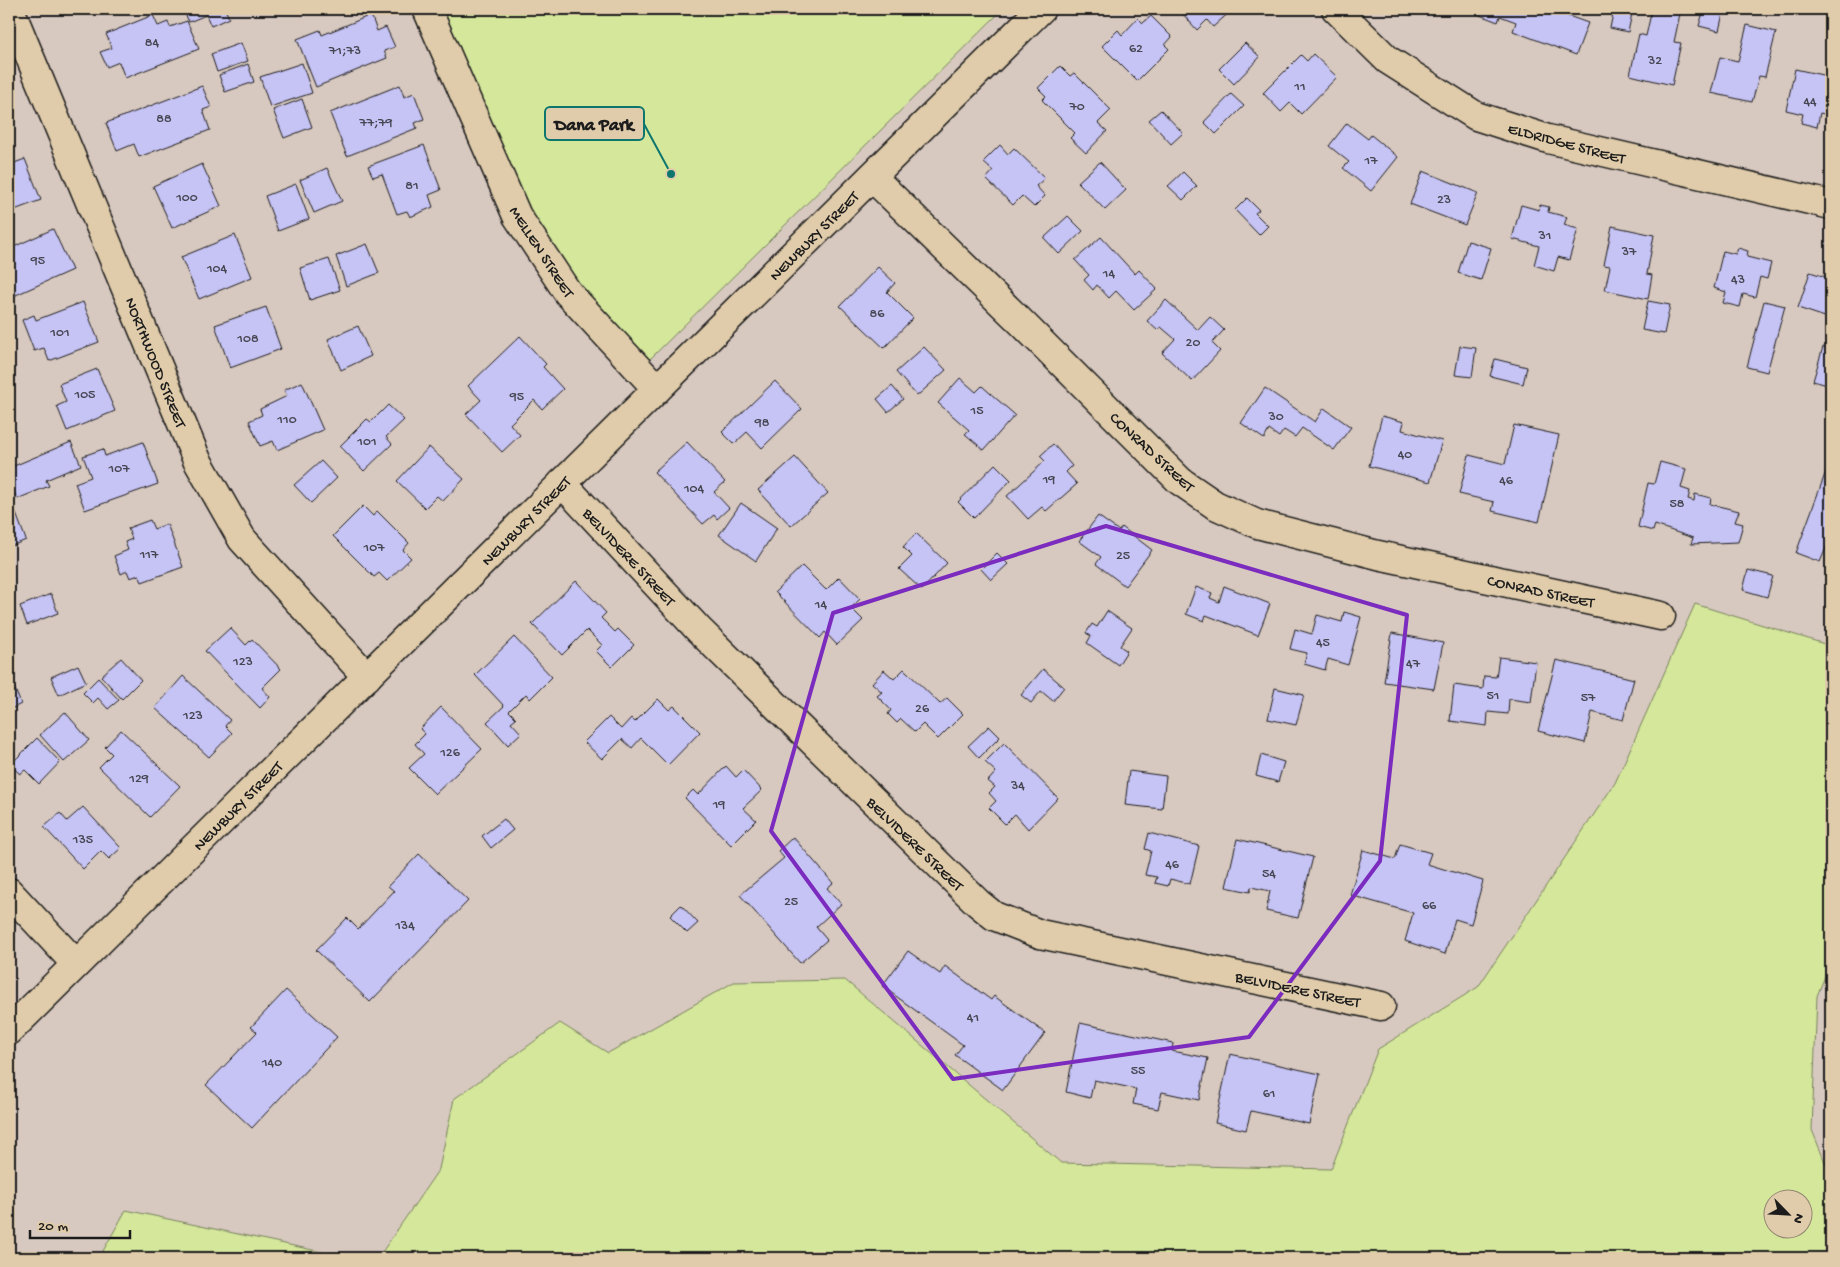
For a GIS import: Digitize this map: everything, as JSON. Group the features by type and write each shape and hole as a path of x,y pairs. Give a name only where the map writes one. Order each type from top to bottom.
{"street":[{"name":"NORTHWOOD STREET","path":"10,9 197,460 242,539 367,677"},
{"name":"MELLEN STREET","path":"426,9 517,216 568,293 658,389"},
{"name":"NEWBURY STREET","path":"9,1031 1041,9"},
{"name":"ELDRIDGE STREET","path":"1336,9 1388,60 1476,116 1548,139 1831,205"},
{"name":"CONRAD STREET","path":"872,177 1180,481 1215,505 1257,524 1378,555 1660,616"},
{"name":"BELVIDERE STREET","path":"562,483 706,637 832,762 994,916 1040,934 1381,1006"},
{"path":"9,892 76,964"}],"highlighted area":[{"path":"1106,526 1407,615 1380,861 1249,1037 953,1079 771,831 833,613"}],"green space":[{"path":"424,9 1003,9 644,365 563,282"},
{"path":"1695,604 1831,646 1831,961 1817,996 1812,1130 1831,1177 1831,1258 378,1258 439,1169 454,1099 560,1023 608,1053 734,982 845,980 1061,1163 1331,1169 1378,1049 1478,987 1615,783"},
{"path":"126,1210 350,1258 99,1258"}],"building":[{"path":"183,9 225,9 229,18 211,26 206,15 189,22"},
{"path":"1185,9 1233,9 1213,27 1207,20 1197,30 1182,13"},
{"path":"1479,9 1549,9 1588,23 1576,55 1513,31 1516,22 1500,16 1498,22 1477,14"},
{"path":"1614,9 1633,9 1628,32 1610,28"},
{"path":"1652,9 1681,9 1674,42 1681,43 1672,85 1630,75 1639,34 1646,36"},
{"path":"1704,9 1724,9 1719,31 1699,26"},
{"path":"153,15 158,26 168,22 170,27 187,21 199,49 125,78 119,62 107,67 100,52 112,48 106,34"},
{"path":"371,15 377,31 386,27 395,47 384,51 387,58 316,87 297,39 320,30 322,35"},
{"path":"1151,16 1172,37 1165,45 1169,49 1137,81 1102,46 1118,30 1122,35 1138,18 1143,23"},
{"path":"1747,25 1776,32 1765,77 1759,76 1752,102 1711,93 1720,57 1738,61"},
{"path":"241,43 248,61 217,72 211,54"},
{"path":"1245,43 1260,57 1234,84 1219,69"},
{"path":"1313,54 1337,77 1301,114 1290,103 1281,112 1263,93 1301,55 1307,61"},
{"path":"302,63 312,93 270,107 260,77"},
{"path":"248,64 254,82 225,92 219,75"},
{"path":"1060,66 1070,76 1074,73 1111,110 1098,123 1107,131 1086,153 1070,138 1075,133 1042,100 1046,96 1038,88"},
{"path":"1795,69 1827,76 1824,89 1831,90 1831,116 1820,113 1817,127 1801,123 1803,114 1786,110"},
{"path":"400,85 404,97 414,93 424,119 415,123 417,128 347,156 330,113"},
{"path":"202,86 211,107 203,110 210,130 139,157 134,144 117,151 106,123"},
{"path":"1231,94 1244,106 1216,134 1204,122"},
{"path":"302,99 312,127 284,138 273,110"},
{"path":"1161,110 1183,133 1171,144 1149,120"},
{"path":"1347,123 1368,139 1371,135 1398,157 1371,191 1343,168 1349,162 1329,146"},
{"path":"424,145 441,190 429,195 433,207 410,217 407,211 397,214 382,174 373,177 368,166"},
{"path":"1000,145 1008,154 1014,148 1045,178 1036,186 1045,196 1034,207 1022,196 1013,205 986,179 993,171 983,162"},
{"path":"25,159 41,200 9,212 9,165"},
{"path":"1100,162 1126,190 1105,210 1078,182"},
{"path":"202,164 221,206 172,228 153,186"},
{"path":"327,168 342,201 314,213 300,180"},
{"path":"1423,171 1478,193 1465,225 1410,204"},
{"path":"1183,172 1197,186 1183,200 1168,186"},
{"path":"296,184 309,219 278,231 265,196"},
{"path":"1247,198 1259,210 1255,213 1268,226 1259,235 1235,210"},
{"path":"1521,205 1539,210 1540,205 1549,207 1548,212 1567,217 1564,225 1578,229 1569,260 1558,257 1554,271 1534,265 1539,246 1512,239"},
{"path":"1068,216 1083,231 1059,254 1044,238"},
{"path":"1612,226 1654,235 1647,274 1652,275 1648,299 1605,290 1610,266 1604,265"},
{"path":"53,229 72,270 9,298 9,249"},
{"path":"235,235 252,277 199,299 181,257"},
{"path":"1101,237 1135,274 1139,270 1157,289 1134,310 1116,291 1109,298 1097,285 1093,290 1084,280 1089,275 1075,260"},
{"path":"1468,241 1491,248 1481,280 1458,273"},
{"path":"367,244 379,273 346,286 336,256"},
{"path":"1738,248 1748,251 1747,257 1771,263 1767,279 1760,277 1755,297 1743,294 1740,307 1723,303 1726,292 1714,288 1723,251 1736,254"},
{"path":"329,259 340,290 310,300 300,268"},
{"path":"878,267 895,283 887,292 913,318 884,348 840,306"},
{"path":"1810,272 1829,278 1831,272 1831,319 1798,308"},
{"path":"1166,300 1198,330 1210,317 1224,330 1212,343 1220,351 1192,381 1162,353 1175,339 1161,327 1157,330 1147,321"},
{"path":"1648,301 1670,305 1664,334 1642,330"},
{"path":"1764,301 1785,306 1767,372 1747,367"},
{"path":"83,302 99,342 49,361 44,348 34,351 22,320 34,315 36,320"},
{"path":"266,307 281,349 230,368 215,325"},
{"path":"358,326 371,356 341,370 328,339"},
{"path":"520,336 546,364 543,367 563,389 542,409 534,400 510,424 520,435 502,452 466,414 481,400 468,386"},
{"path":"1460,346 1476,348 1472,377 1455,375"},
{"path":"924,347 946,370 917,396 896,372"},
{"path":"1823,347 1831,350 1831,386 1813,381"},
{"path":"1495,359 1527,367 1523,384 1490,376"},
{"path":"97,369 115,411 67,431 57,406 66,402 59,384"},
{"path":"960,378 976,392 982,386 1015,415 984,450 965,434 969,430 938,403"},
{"path":"775,381 802,409 762,448 747,432 734,444 722,432"},
{"path":"302,382 323,430 277,450 273,441 260,446 249,421 262,415 260,409 287,396 284,390"},
{"path":"892,386 903,399 888,412 877,399"},
{"path":"1265,388 1315,422 1324,408 1351,427 1334,450 1302,428 1295,437 1284,430 1279,437 1269,430 1264,439 1241,423"},
{"path":"388,405 404,420 386,437 392,444 364,471 340,446 367,419 371,422"},
{"path":"1382,416 1404,422 1402,430 1442,441 1430,482 1369,466"},
{"path":"1514,425 1559,435 1539,522 1492,511 1494,502 1459,494 1469,455 1505,464"},
{"path":"71,442 81,465 46,480 49,486 17,499 9,479 9,468"},
{"path":"143,442 158,484 85,510 75,483 91,477 83,456 103,449 105,456"},
{"path":"687,442 725,482 714,492 729,508 717,519 714,515 703,524 654,472"},
{"path":"1053,444 1072,466 1066,472 1077,484 1046,511 1042,507 1028,519 1007,496 1045,461 1040,456"},
{"path":"429,447 464,479 443,501 437,496 425,508 397,481"},
{"path":"795,457 828,493 791,526 758,490"},
{"path":"1831,458 1831,540 1820,562 1796,553"},
{"path":"321,461 337,478 311,503 294,485"},
{"path":"1660,462 1686,469 1681,488 1690,491 1688,499 1694,501 1695,494 1711,498 1710,504 1739,511 1735,522 1743,524 1738,542 1691,544 1693,538 1655,525 1653,531 1638,527 1648,483 1654,484"},
{"path":"995,464 1011,480 974,518 958,502"},
{"path":"741,503 777,528 756,561 719,535"},
{"path":"363,506 373,516 377,511 409,543 403,550 411,558 387,581 379,573 374,577 333,536"},
{"path":"14,508 26,540 9,547 9,510"},
{"path":"1098,516 1119,531 1122,527 1152,550 1125,586 1096,564 1101,557 1079,541"},
{"path":"150,520 154,529 167,524 183,567 142,582 139,575 130,578 127,571 121,574 114,556 128,550 125,542 132,539 128,528"},
{"path":"916,533 947,563 922,590 899,569 912,556 903,547"},
{"path":"997,553 1008,564 991,580 981,569"},
{"path":"802,566 826,590 839,577 860,599 851,608 863,620 837,645 825,632 820,638 775,592"},
{"path":"1748,570 1773,576 1767,597 1743,590"},
{"path":"576,581 606,613 601,618 615,632 618,629 634,645 612,667 596,651 602,645 587,630 562,655 532,624"},
{"path":"1224,586 1270,604 1258,635 1206,615 1204,621 1186,614 1196,587 1212,593 1210,598 1219,602"},
{"path":"51,594 58,613 27,625 20,606"},
{"path":"1107,611 1132,628 1120,646 1127,651 1118,665 1087,643 1091,636 1086,633 1092,624 1097,627"},
{"path":"1344,612 1361,617 1348,665 1328,659 1325,670 1304,664 1307,653 1290,649 1295,629 1312,634 1317,615 1342,622"},
{"path":"230,628 246,645 252,639 281,669 262,688 270,697 260,708 205,651"},
{"path":"1392,633 1443,643 1434,689 1384,682"},
{"path":"514,637 552,677 530,699 526,694 509,711 516,718 511,722 521,733 508,745 487,722 504,706 475,675"},
{"path":"1499,657 1536,662 1531,702 1509,699 1508,714 1488,712 1487,726 1450,721 1454,685 1483,689 1484,676 1496,677"},
{"path":"121,658 141,680 122,699 101,676"},
{"path":"1556,660 1634,679 1623,720 1592,712 1585,743 1538,731"},
{"path":"78,665 86,682 59,695 51,677"},
{"path":"904,669 940,704 947,698 963,714 938,739 923,724 915,732 901,719 897,723 888,714 891,710 877,696 882,692 872,683 884,670 894,679"},
{"path":"1043,669 1064,687 1053,701 1041,691 1031,703 1021,695"},
{"path":"183,676 230,720 225,726 232,733 209,757 155,708"},
{"path":"98,678 119,700 108,709 98,698 93,703 83,693"},
{"path":"12,682 21,704 9,710 9,684"},
{"path":"1275,688 1304,695 1296,725 1268,719"},
{"path":"658,699 669,710 674,706 700,732 668,765 641,738 632,748 622,739 602,759 584,742 609,717 621,729 631,718 635,722"},
{"path":"441,707 482,749 435,794 409,768 424,754 415,744 425,734 420,729"},
{"path":"65,712 89,740 64,762 40,735"},
{"path":"989,726 1000,737 979,758 968,746"},
{"path":"121,730 180,786 150,817 99,767 112,754 105,747"},
{"path":"37,738 60,762 39,784 25,770 20,774 10,765"},
{"path":"1004,743 1058,798 1028,829 1015,814 1005,824 989,808 996,801 989,793 995,787 988,781 996,772 985,762"},
{"path":"1261,755 1284,762 1278,782 1256,776"},
{"path":"726,766 736,777 743,770 762,790 743,808 756,820 731,845 685,798 693,790 698,795"},
{"path":"1129,771 1166,776 1162,809 1125,805"},
{"path":"83,807 121,848 109,859 101,851 83,869 44,827 60,813 67,821"},
{"path":"504,819 513,830 491,848 482,836"},
{"path":"1149,833 1199,846 1190,884 1170,879 1168,886 1155,883 1157,877 1145,875 1151,851 1145,849"},
{"path":"793,837 833,883 827,888 841,904 816,927 827,940 800,963 740,895 784,858 778,851"},
{"path":"1237,839 1313,857 1298,918 1266,911 1270,891 1251,887 1250,892 1226,887"},
{"path":"1400,844 1431,853 1427,864 1483,881 1471,924 1455,919 1445,954 1405,941 1413,913 1350,895 1363,850 1395,859"},
{"path":"419,854 468,901 370,1002 316,950 347,918 358,929 394,891 388,886"},
{"path":"681,905 698,923 687,933 670,916"},
{"path":"908,951 940,974 945,966 991,1000 994,996 1045,1033 1003,1090 955,1055 963,1045 882,986"},
{"path":"286,990 337,1037 252,1128 206,1085 257,1032 251,1027"},
{"path":"1080,1023 1173,1043 1172,1051 1208,1058 1199,1100 1162,1092 1158,1109 1133,1104 1136,1089 1094,1080 1090,1098 1066,1092"},
{"path":"1230,1054 1320,1074 1309,1124 1251,1111 1246,1130 1215,1123"}],"place":[{"name":"Dana Park","path":"671,174"}]}
